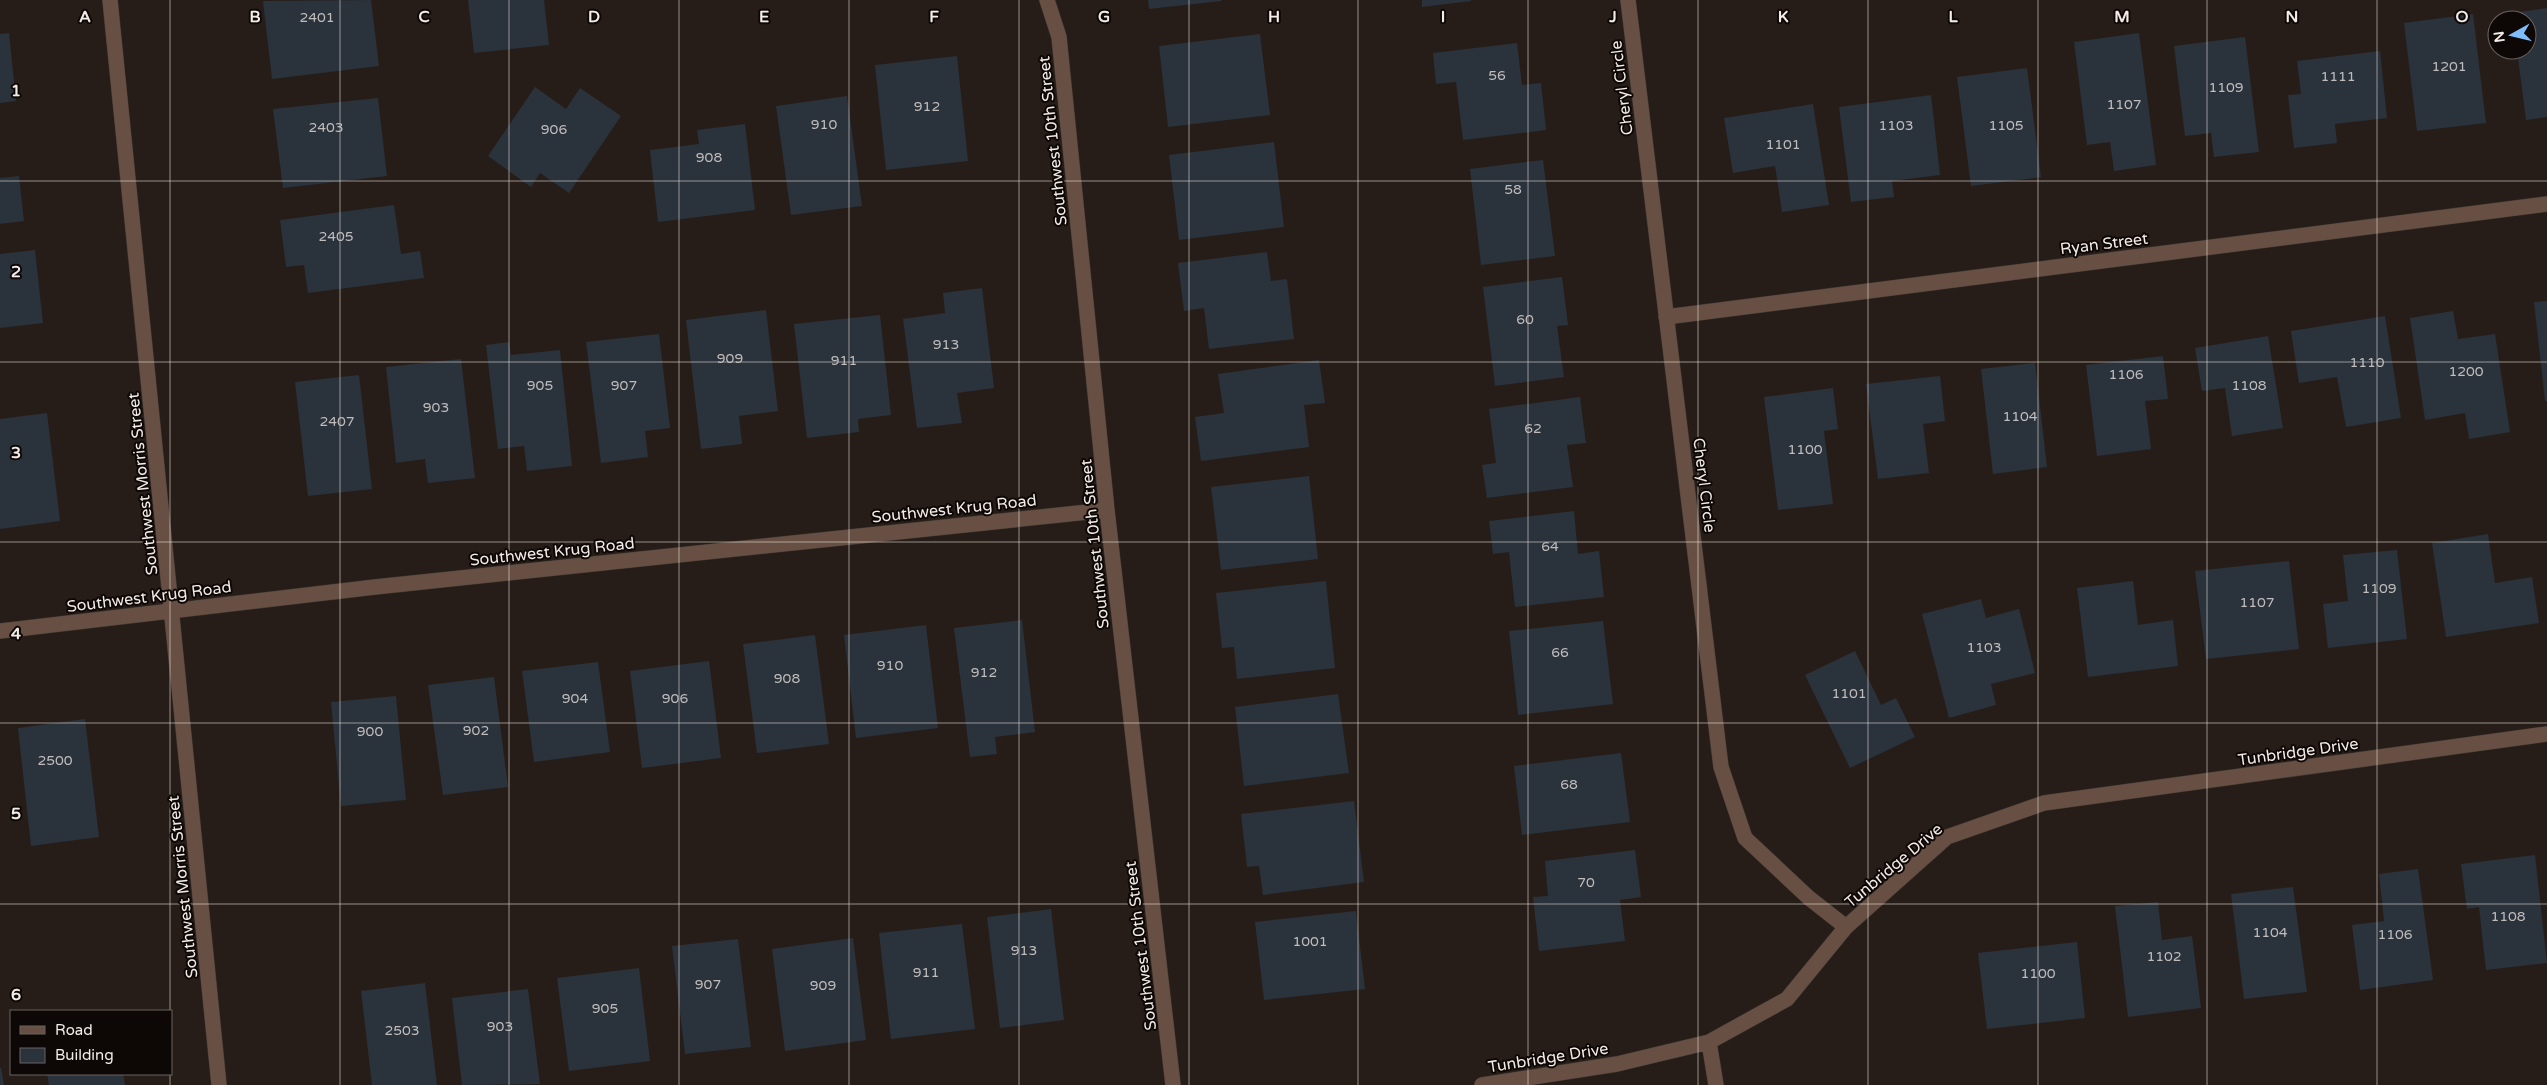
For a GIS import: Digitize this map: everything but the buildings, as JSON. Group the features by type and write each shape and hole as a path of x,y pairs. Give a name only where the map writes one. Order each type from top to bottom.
{"street":[{"name":"Southwest Morris Street","path":"110,0 173,610 219,1085"},
{"name":"Southwest 10th Street","path":"1046,0 1059,37 1107,510 1173,1085"},
{"name":"Cheryl Circle","path":"1628,0 1721,767 1745,838 1809,898 1846,927"},
{"name":"Ryan Street","path":"1666,317 2547,204"},
{"name":"Southwest Krug Road","path":"0,632 375,587 1107,510"},
{"name":"Tunbridge Drive","path":"1482,1085 1617,1064 1709,1042 1787,999 1846,927 1947,837 2044,803 2547,734"},
{"path":"1709,1042 1716,1085"}]}
